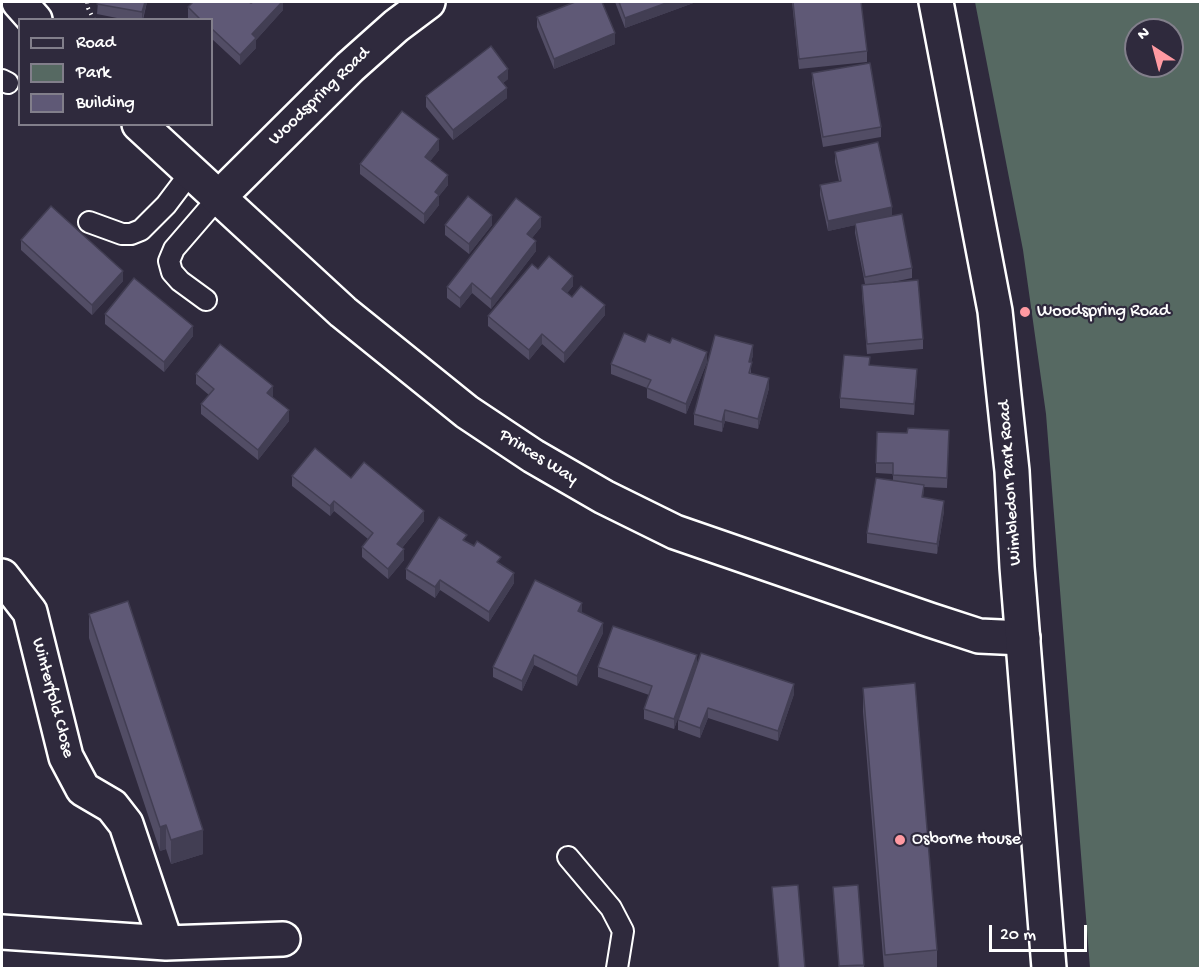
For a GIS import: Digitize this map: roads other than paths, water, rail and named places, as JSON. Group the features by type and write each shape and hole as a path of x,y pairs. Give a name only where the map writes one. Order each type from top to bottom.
{"street":[{"path":"19,2 33,18"},
{"name":"Woodspring Road","path":"218,198 350,67 396,26 428,2"},
{"name":"Wimbledon Park Road","path":"936,2 995,311 1012,471 1050,969"},
{"name":"Princes Way","path":"142,126 343,312 467,412 533,456 604,497 675,532 979,636 1023,638"},
{"name":"Winterfold Close","path":"2,576 30,612 66,757 82,789 112,806 126,824 166,943"},
{"path":"2,932 166,943 283,939"}],"lane":[{"path":"89,222 122,234 131,234 141,230 165,205 191,172"},
{"path":"206,300 180,281 172,272 170,261 174,249 218,198"},
{"path":"568,857 611,908 623,931 617,969"}],"place":[{"name":"Woodspring Road","path":"1025,312"},
{"name":"Osborne House","path":"900,840"}]}
